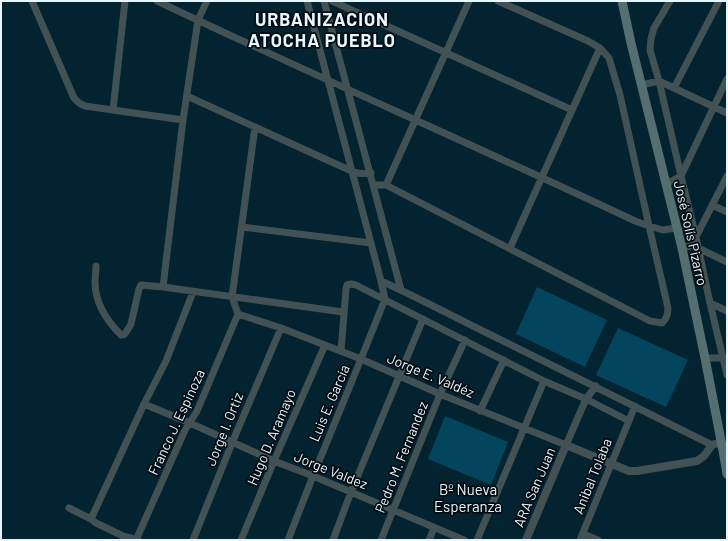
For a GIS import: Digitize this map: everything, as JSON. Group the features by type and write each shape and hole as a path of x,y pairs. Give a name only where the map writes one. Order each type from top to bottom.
{"main road":[{"name":"José Solís Pizarro","path":"622,1 641,85 682,248 721,442 726,455 727,474"}],"street":[{"path":"32,1 74,98 79,103 85,106 183,120"},
{"path":"113,110 125,1"},
{"path":"157,1 328,81 648,226 663,230 676,228"},
{"path":"163,287 183,120 198,20 207,1"},
{"path":"307,1 385,299"},
{"path":"324,1 371,172 401,290"},
{"path":"332,1 572,110"},
{"path":"386,185 469,1"},
{"path":"374,185 386,185 650,320 662,322 665,320 668,314 668,308 648,226 620,95 609,58 600,48 588,41 498,1"},
{"path":"670,1 654,28 650,50 659,80 710,303 725,359 727,375"},
{"path":"674,88 719,1"},
{"path":"510,248 600,48"},
{"path":"666,184 681,176 727,79"},
{"path":"641,85 659,80 727,114"},
{"path":"187,96 352,172 360,174 371,172"},
{"path":"238,314 232,297 255,127"},
{"path":"697,243 712,205 727,176"},
{"path":"712,205 727,212"},
{"path":"242,227 371,243"},
{"path":"682,248 697,243"},
{"path":"697,243 727,262"},
{"path":"96,266 94,283 98,303 105,317 121,335 125,334 131,324 141,285 343,312"},
{"path":"381,281 596,386 712,445 721,442"},
{"path":"340,351 346,288 351,284 356,285 544,381 586,399 629,421"},
{"path":"91,519 144,404 166,361 193,292"},
{"name":"Luis E. García","path":"288,540 385,299"},
{"path":"710,303 727,311"},
{"name":"Jorge E. Valdéz","path":"238,314 325,345 480,411 629,470 637,471 697,461 704,456 712,445"},
{"name":"Franco J. Espinoza","path":"137,540 185,430 197,411 238,314"},
{"path":"332,540 423,319"},
{"name":"Jorge I. Ortiz","path":"193,540 280,328"},
{"name":"Pedro M. Fernandez","path":"381,540 440,394 465,340"},
{"name":"Hugo D. Aramayo","path":"241,540 325,345"},
{"path":"705,358 725,359"},
{"path":"480,411 504,360"},
{"path":"477,540 544,381"},
{"path":"566,445 586,399 596,386"},
{"name":"Jorge Valdez","path":"144,404 274,461 464,540"},
{"name":"Anibal Tolaba","path":"582,537 635,406"},
{"name":"ARA San Juan","path":"526,540 566,445"},
{"path":"69,508 123,536 137,540"},
{"path":"429,540 434,528"},
{"path":"582,537 598,540"}],"shaded area":[{"path":"537,287 607,320 585,367 516,334"},
{"path":"618,328 688,360 666,407 596,375"},
{"path":"445,416 508,442 491,485 428,459"}],"district":[{"name":"URBANIZACION ATOCHA PUEBLO","path":"322,29"},
{"name":"Bº Nueva Esperanza","path":"468,498"}]}
